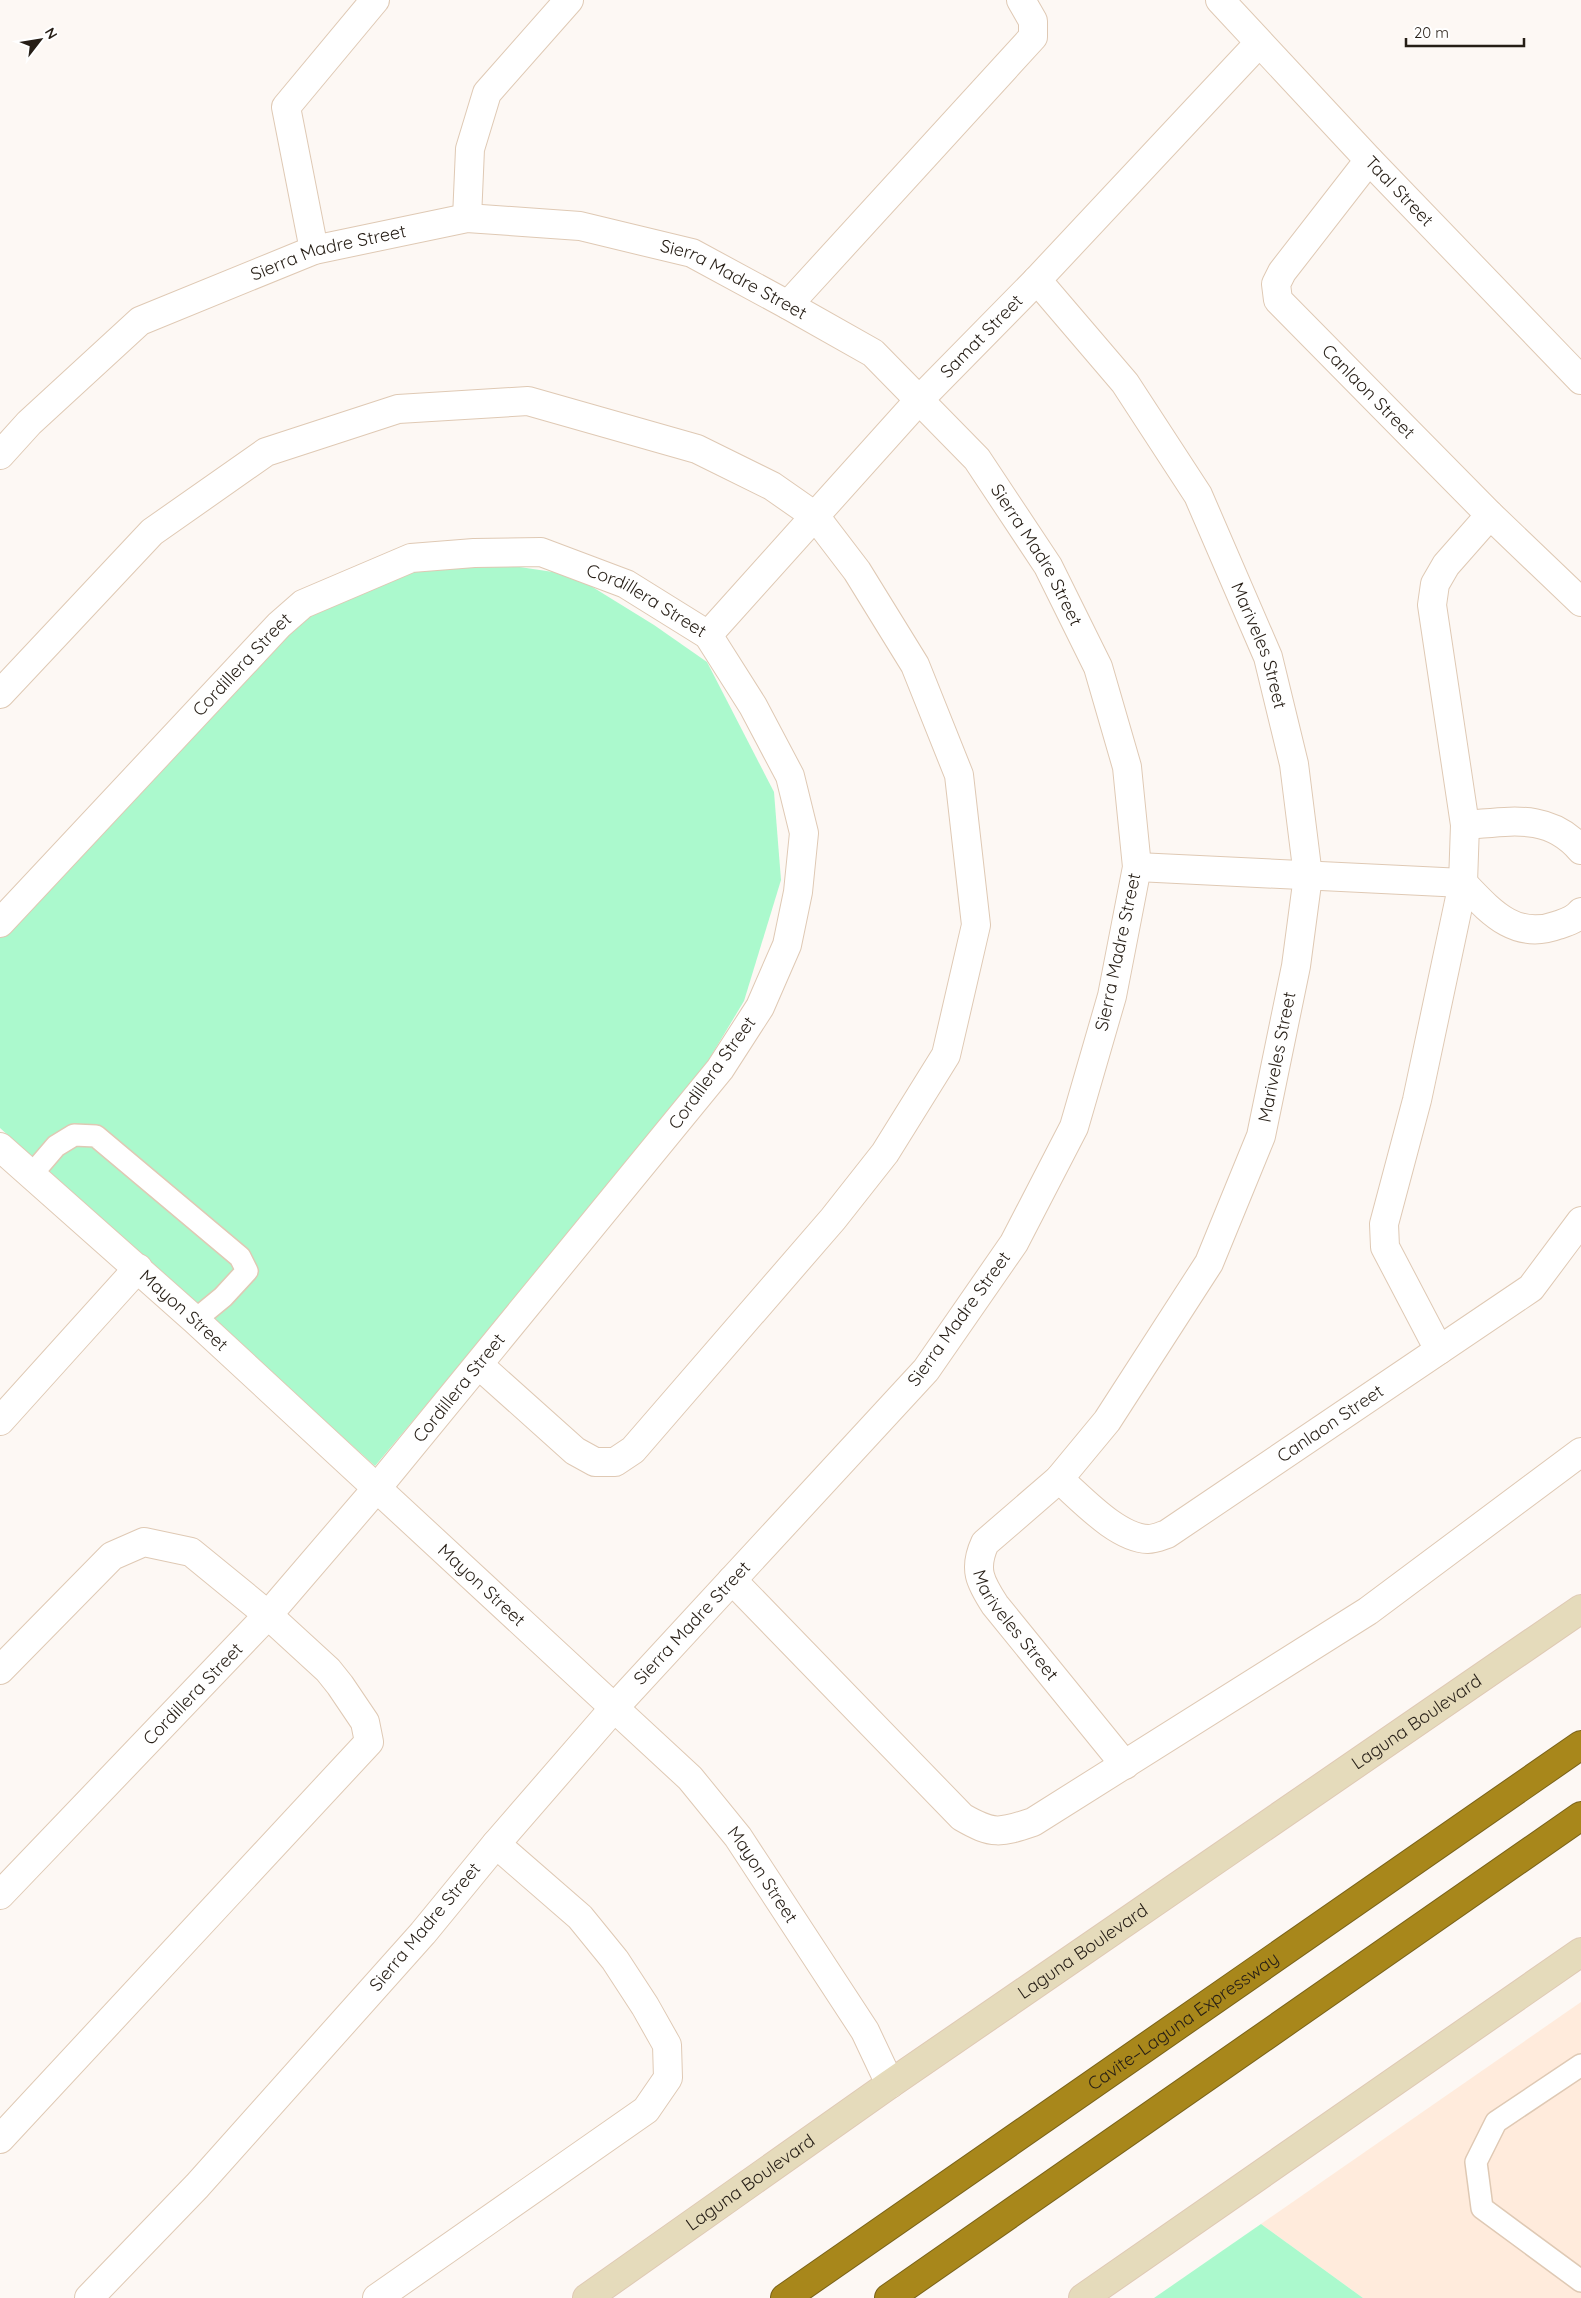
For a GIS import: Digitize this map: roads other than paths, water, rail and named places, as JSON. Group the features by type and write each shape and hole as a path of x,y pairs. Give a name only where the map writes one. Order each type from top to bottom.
{"highway":[{"name":"Cavite–Laguna Expressway","path":"785,2298 1581,1745"},
{"path":"889,2298 1581,1816"}],"main road":[{"name":"Laguna Boulevard","path":"587,2298 890,2084 1581,1609"},
{"path":"1083,2298 1581,1952"}],"street":[{"path":"314,250 286,107 375,0"},
{"path":"467,218 470,149 487,93 569,0"},
{"path":"788,304 1033,37 1033,21 1021,0"},
{"name":"Taal Street","path":"1220,0 1369,160 1581,380"},
{"name":"Samat Street","path":"708,635 920,399 1037,280 1259,43"},
{"name":"Canlaon Street","path":"1369,160 1282,272 1276,284 1278,300 1490,515 1581,602"},
{"name":"Sierra Madre Street","path":"0,455 29,423 140,321 314,250 467,218 580,226 692,253 788,304 873,353 977,459 1048,566 1098,667 1127,767 1136,867 1112,996 1074,1127 1014,1243 926,1370 614,1708 496,1844 423,1933 197,2186 89,2298"},
{"name":"Mariveles Street","path":"1037,280 1125,384 1198,495 1268,657 1294,764 1308,876 1296,966 1261,1136 1209,1262 1107,1421 1059,1480 985,1543 979,1556 978,1573 984,1590 995,1606 1124,1765"},
{"path":"0,694 152,532 266,452 398,409 528,401 696,449 772,486 815,516 856,570 915,666 959,775 976,925 946,1054 884,1153 833,1219 633,1450 615,1462 595,1462 575,1452 479,1365"},
{"path":"1439,1350 1385,1247 1384,1224 1417,1100 1463,882 1465,825 1432,605 1435,584 1446,565 1490,515"},
{"name":"Cordillera Street","path":"0,923 279,625 303,604 350,582 411,558 474,552 542,552 626,584 708,635 754,706 790,776 804,833 798,892 787,945 760,1007 720,1069 479,1365 268,1615 0,1895"},
{"path":"1465,825 1542,822 1569,836 1581,850"},
{"path":"1136,867 1463,882 1494,916 1524,930 1553,927 1576,918 1581,912"},
{"name":"Mayon Street","path":"0,1147 195,1320 690,1778 738,1837 866,2031 890,2084"},
{"name":"Canlaon Street","path":"1059,1480 1103,1517 1134,1537 1150,1539 1167,1534 1531,1288 1581,1221"},
{"path":"0,1420 138,1268"},
{"path":"732,1580 962,1817 983,1829 1005,1832 1032,1822 1368,1611 1581,1452"},
{"path":"0,1670 112,1556 144,1542 191,1552 268,1615 328,1670 340,1685 365,1722 369,1742 0,2139"},
{"path":"377,2298 646,2110 668,2078 667,2045 645,2006 615,1960 580,1916 496,1844"}],"lane":[{"path":"32,1174 56,1146 74,1135 96,1136 240,1257 246,1271 223,1297 195,1320"},
{"path":"1579,2070 1496,2122 1476,2162 1482,2208 1581,2282"}]}
